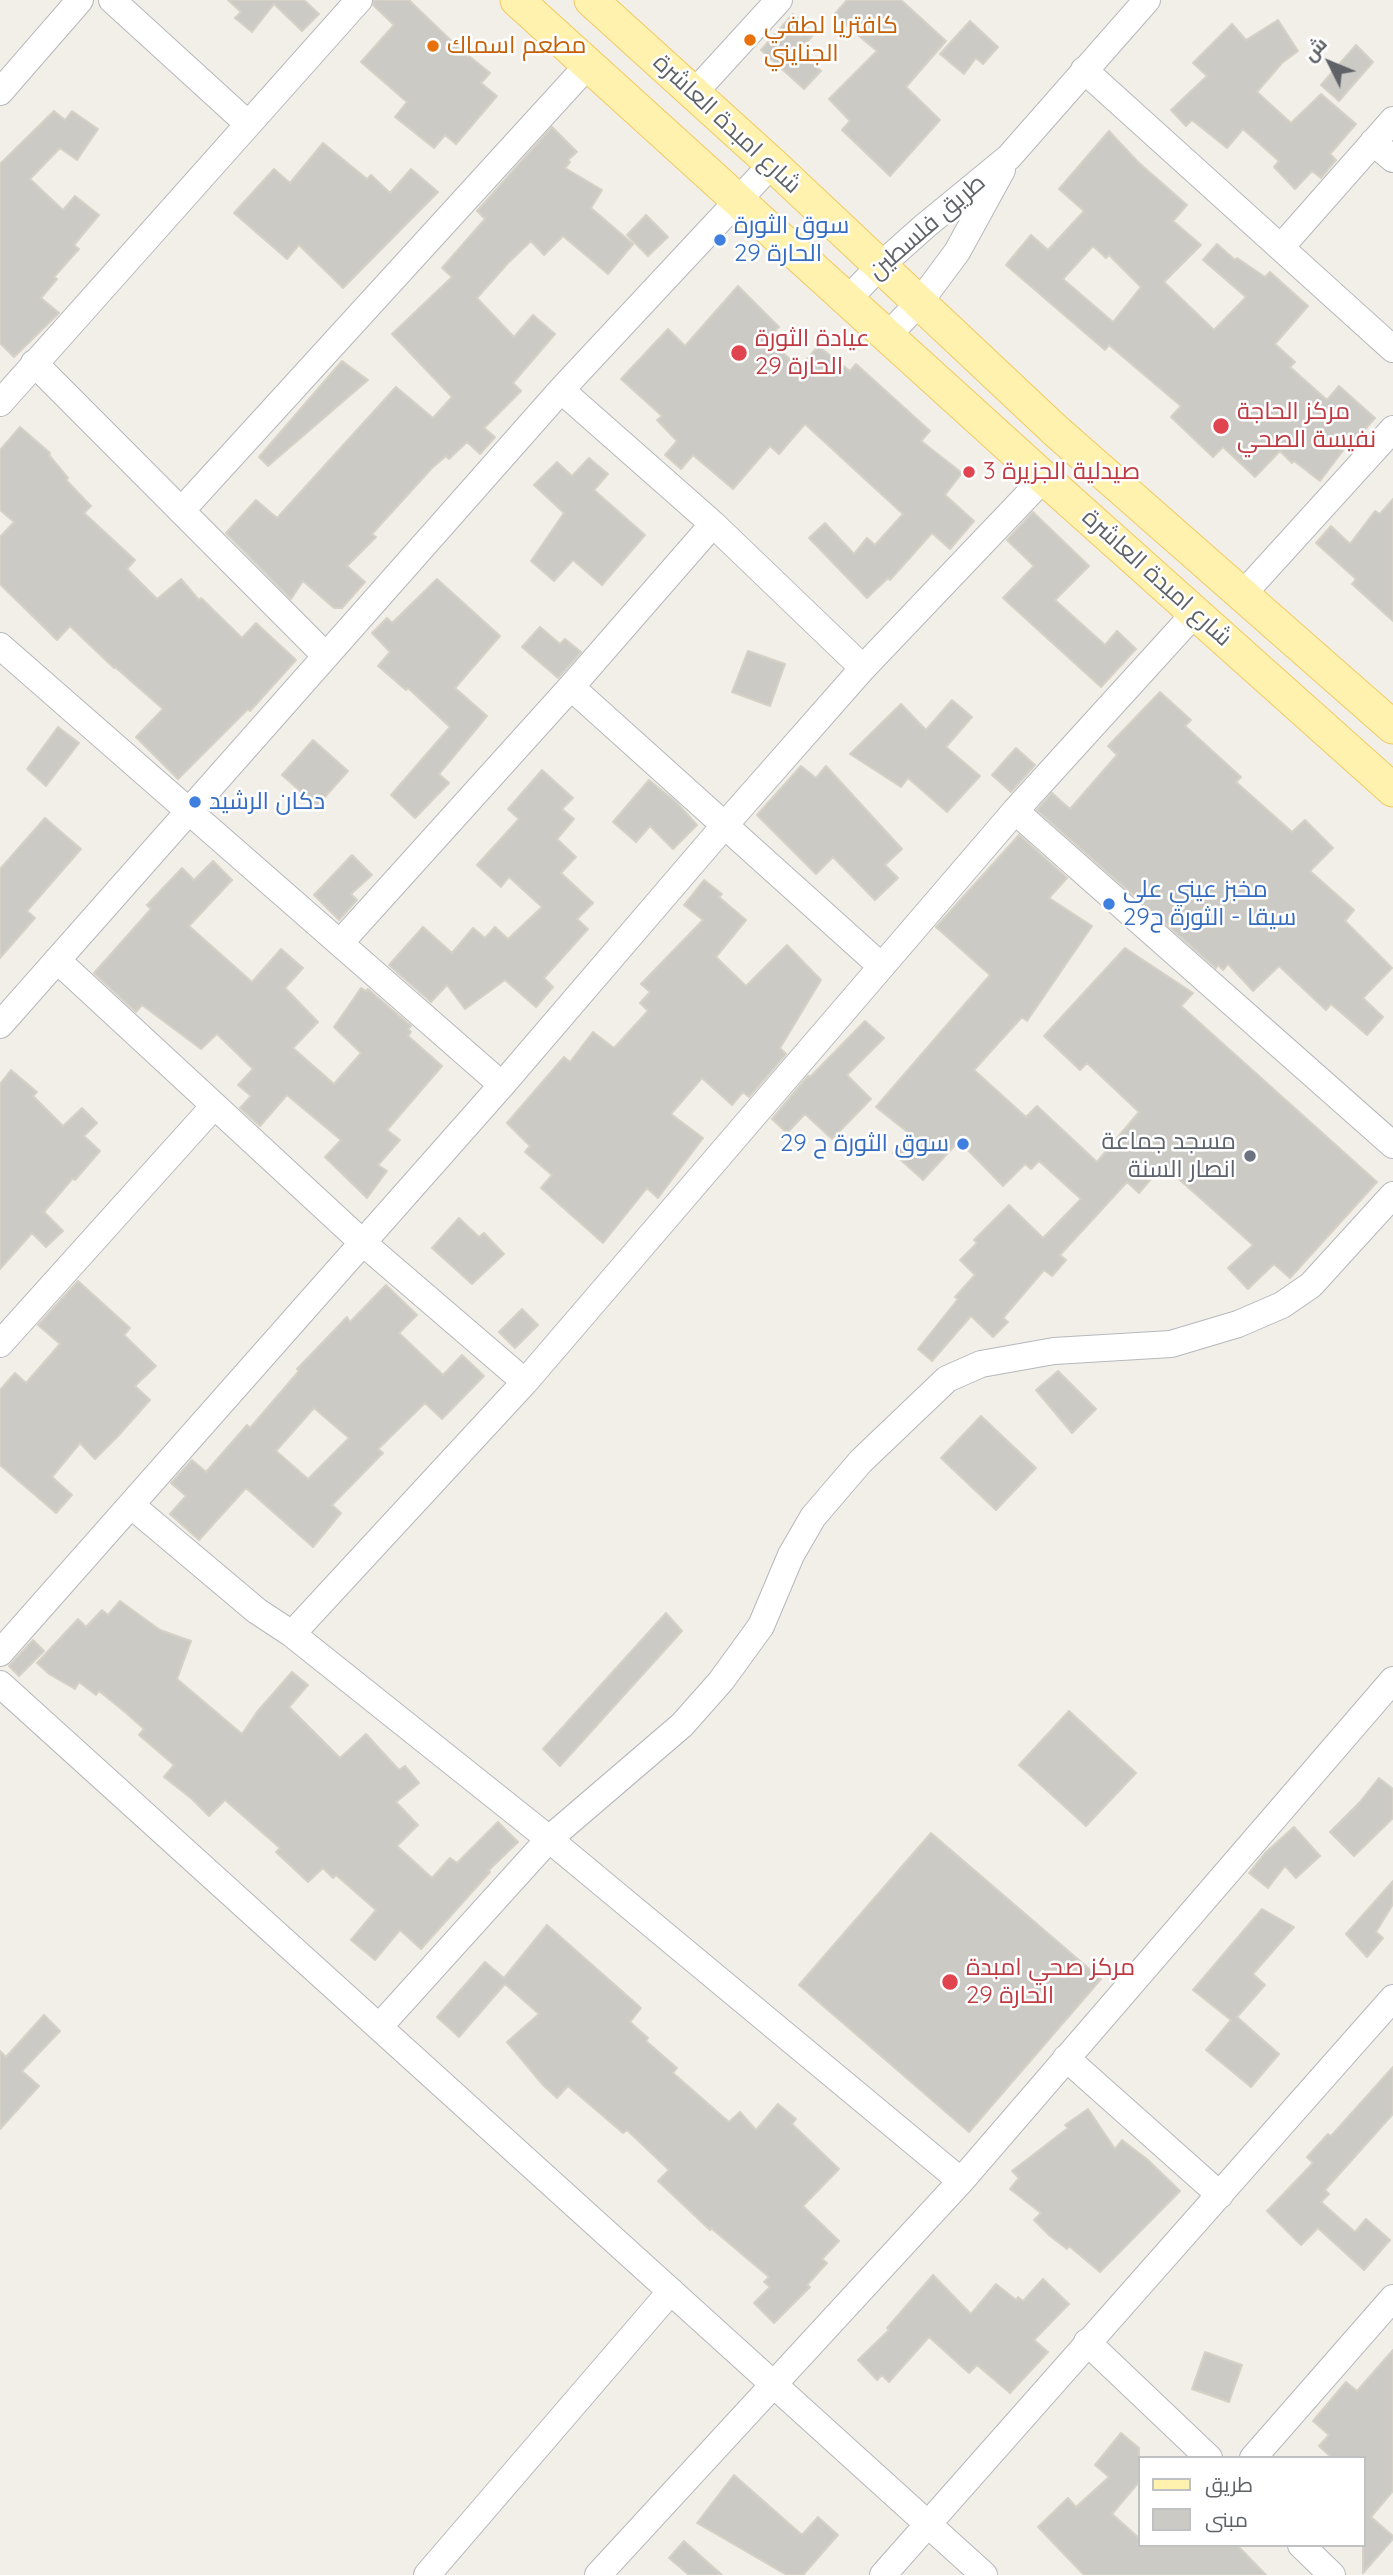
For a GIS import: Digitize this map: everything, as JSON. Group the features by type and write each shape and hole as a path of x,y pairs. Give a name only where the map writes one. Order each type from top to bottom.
{"main road":[{"name":"شارع امبدة العاشرة","path":"517,0 1393,790"},
{"name":"شارع امبدة العاشرة","path":"591,0 772,164 1056,431 1393,726"}],"street":[{"path":"0,92 80,0"},
{"path":"112,0 248,124"},
{"path":"4,390 34,363 359,0"},
{"path":"694,93 779,0"},
{"name":"طريق فلسطين","path":"847,300 925,226 1009,157 1147,0"},
{"path":"181,511 588,65"},
{"path":"1084,70 1393,349"},
{"path":"1282,246 1383,151 1393,120"},
{"name":"طريق فلسطين","path":"887,336 919,303 957,252 1009,157"},
{"path":"0,1025 561,390 772,164"},
{"path":"34,363 326,656"},
{"path":"561,390 713,524 863,668"},
{"path":"1243,594 1393,429"},
{"path":"0,1653 502,1085 863,668 1044,478"},
{"path":"340,943 571,687 713,524"},
{"path":"292,1634 525,1382 1015,811 1195,613"},
{"path":"0,646 502,1085"},
{"path":"571,687 881,966"},
{"path":"1015,811 1393,1145"},
{"path":"57,960 362,1242 525,1382"},
{"path":"0,1344 214,1106"},
{"path":"379,2027 549,1839 681,1725 721,1681 761,1626 791,1555 813,1517 861,1461 947,1379 981,1364 1054,1351 1171,1344 1238,1324 1282,1305 1311,1285 1393,1195"},
{"path":"131,1505 257,1611 292,1634 549,1839 961,2181"},
{"path":"598,2575 961,2181 1393,1681"},
{"path":"0,1684 984,2575"},
{"path":"883,2575 1393,1998"},
{"path":"1066,2058 1220,2195"},
{"path":"427,2575 671,2291"},
{"path":"1255,2456 1393,2298"},
{"path":"1087,2343 1207,2456"},
{"path":"1303,2547 1332,2575"}],"building":[{"path":"228,0 304,0 319,14 302,31 274,4 252,32 235,18 241,12"},
{"path":"374,0 409,0 468,57 490,73 481,83 497,96 456,144 445,135 434,148 395,117 407,102 361,62 394,25 373,5"},
{"path":"847,0 901,0 946,41 906,87 940,120 890,176 842,130 850,121 829,99 877,51 834,15"},
{"path":"793,14 814,34 799,51 821,71 804,89 761,50"},
{"path":"1278,20 1298,51 1282,63 1257,92 1291,123 1321,94 1356,124 1330,154 1336,160 1321,178 1312,171 1295,189 1274,167 1279,161 1243,129 1227,148 1192,120 1186,126 1171,110 1207,76 1193,63 1232,24 1246,40"},
{"path":"970,21 998,47 983,64 976,58 964,74 940,54"},
{"path":"1356,45 1373,62 1339,101 1321,85"},
{"path":"54,111 65,120 72,111 98,129 77,160 60,148 30,179 63,210 75,196 99,215 74,245 79,249 54,277 57,279 41,298 59,313 14,357 0,343 0,164"},
{"path":"552,127 577,152 568,160 570,162 565,168 602,190 591,208 633,244 608,274 563,236 544,255 531,241 508,263 477,298 514,337 533,315 555,334 513,383 521,391 484,428 495,437 480,454 467,442 449,459 446,456 372,534 376,537 347,566 365,582 342,608 334,608 303,581 291,599 226,533 256,500 277,518 396,387 433,418 452,397 392,334 452,277 442,268 485,219 477,211"},
{"path":"1109,131 1138,162 1187,205 1173,221 1201,245 1164,282 1214,330 1246,297 1203,260 1217,244 1235,260 1237,258 1265,277 1270,272 1308,306 1275,344 1295,362 1290,367 1327,400 1339,386 1375,418 1354,442 1351,440 1320,481 1294,461 1292,463 1280,451 1255,477 1223,447 1213,457 1171,417 1181,406 1109,345 1105,350 1006,265 1031,235 1048,250 1084,211 1059,189","holes":["1093,246 1106,258 1109,255 1141,287 1113,322 1063,279"]},
{"path":"323,143 367,179 371,175 390,193 411,169 438,192 343,288 299,245 287,259 234,213 274,169 290,183"},
{"path":"646,215 668,237 648,256 627,235"},
{"path":"738,286 779,327 767,339 800,368 818,346 850,371 856,364 930,431 921,441 962,473 945,495 974,521 950,549 932,533 890,580 888,578 867,598 809,538 825,523 854,554 867,538 875,545 903,514 805,424 779,454 770,446 733,489 693,455 681,469 665,455 677,441 657,420 662,416 621,379 668,329 685,346"},
{"path":"342,361 368,380 268,466 259,457"},
{"path":"20,427 50,453 68,478 66,480 91,506 84,513 135,560 127,569 157,599 181,579 199,600 201,598 242,638 256,623 296,660 250,711 248,709 178,779 136,737 163,709 70,626 57,640 0,584 0,537 14,522 0,510 0,450"},
{"path":"589,458 608,474 594,490 645,535 602,585 573,560 554,581 531,561 564,513 534,485 557,462 572,476"},
{"path":"1393,499 1393,621 1352,584 1356,579 1316,543 1331,526 1350,544 1375,511 1380,514"},
{"path":"1033,512 1089,566 1055,600 1105,645 1117,631 1136,649 1101,687 1003,598 1034,566 1007,540"},
{"path":"437,579 500,636 455,688 487,716 439,774 449,783 415,818 391,795 450,727 408,688 406,690 378,666 390,652 372,633 387,618 392,623"},
{"path":"540,627 560,644 565,639 581,652 558,678 522,647"},
{"path":"748,651 785,664 770,706 732,692"},
{"path":"1160,692 1191,720 1185,726 1241,777 1236,782 1292,832 1305,820 1333,848 1310,871 1354,910 1345,921 1392,968 1363,998 1383,1017 1367,1035 1331,1004 1326,1010 1279,966 1253,991 1228,964 1223,970 1218,965 1216,968 1037,810 1052,793 1070,809 1117,755 1108,746"},
{"path":"952,700 972,717 946,747 980,776 947,812 908,778 901,787 850,754 901,704 926,730"},
{"path":"58,727 79,743 46,786 27,769"},
{"path":"313,740 348,771 317,806 282,775"},
{"path":"1016,748 1035,765 1011,792 992,775"},
{"path":"801,766 816,778 826,766 902,849 885,865 898,878 875,900 833,857 816,874 757,815"},
{"path":"542,770 573,798 562,809 574,819 557,839 576,857 561,873 593,903 577,919 588,929 544,978 553,987 536,1007 505,980 465,1009 447,985 431,1002 389,965 423,927 452,953 473,928 485,938 495,927 508,939 542,907 509,877 501,887 477,865 519,819 508,809"},
{"path":"649,780 676,802 697,825 673,849 650,826 636,842 613,822"},
{"path":"45,818 81,849 27,911 35,918 0,958 0,869"},
{"path":"1019,835 1067,878 1049,898 1092,926 1027,1021 1022,1017 974,1070 1026,1117 1037,1106 1097,1162 1139,1112 1087,1063 1080,1070 1044,1036 1125,948 1193,993 1181,1006 1377,1182 1290,1278 1274,1264 1248,1289 1228,1268 1253,1245 1163,1165 1139,1193 1127,1182 1060,1255 1066,1260 1052,1276 1044,1270 1003,1318 1008,1322 993,1337 971,1316 932,1361 918,1349 958,1299 955,1297 975,1275 960,1260 977,1243 974,1240 1009,1205 1043,1238 1081,1199 1039,1161 1031,1169 1025,1164 1003,1186 959,1141 923,1180 893,1153 910,1134 876,1107 990,975 936,927"},
{"path":"352,855 372,875 351,894 357,900 339,920 314,895"},
{"path":"213,861 232,880 189,926 252,982 281,949 303,968 285,988 318,1022 293,1048 334,1084 361,1053 334,1027 361,988 366,991 368,989 411,1026 408,1036 442,1066 387,1130 400,1140 378,1165 387,1171 367,1198 325,1157 341,1140 287,1095 260,1126 240,1108 251,1096 238,1085 253,1069 217,1034 201,1049 142,1005 136,1012 94,973 151,909 147,905 182,868 194,880"},
{"path":"704,880 722,894 719,897 746,920 716,957 746,986 787,945 821,980 780,1048 786,1054 749,1097 743,1092 732,1105 702,1078 671,1114 703,1138 658,1198 647,1188 603,1243 541,1188 552,1175 525,1152 530,1146 507,1123 564,1057 570,1062 593,1032 614,1048 648,1011 640,1003 650,992 641,984 703,920 684,905"},
{"path":"865,1021 884,1038 847,1075 871,1099 832,1139 805,1114 787,1133 772,1119 808,1076 810,1077"},
{"path":"11,1070 37,1092 33,1096 63,1126 82,1108 97,1123 84,1136 100,1151 44,1212 63,1231 46,1247 32,1233 0,1269 0,1084"},
{"path":"459,1218 479,1237 484,1233 504,1254 472,1284 432,1248"},
{"path":"78,1281 130,1328 124,1335 156,1366 135,1386 150,1400 119,1435 95,1459 80,1443 52,1477 72,1495 56,1513 0,1465 0,1390 15,1373 26,1383 60,1344 38,1325"},
{"path":"386,1285 417,1315 399,1333 443,1375 462,1355 484,1376 442,1419 425,1403 378,1449 383,1453 332,1505 341,1513 313,1547 246,1488 199,1540 170,1514 186,1496 171,1483 192,1460 206,1472 247,1425 250,1428 299,1371 297,1369 347,1317 350,1322","holes":["314,1408 349,1438 308,1479 276,1451"]},
{"path":"522,1309 538,1325 515,1348 499,1332"},
{"path":"1058,1371 1096,1409 1072,1433 1036,1390"},
{"path":"981,1416 1036,1468 996,1510 941,1458"},
{"path":"120,1601 160,1630 191,1641 177,1679 242,1734 257,1712 292,1672 308,1685 289,1707 340,1758 366,1734 399,1770 405,1766 419,1783 396,1802 418,1825 397,1846 432,1878 450,1858 457,1863 498,1822 518,1842 488,1871 490,1872 421,1949 400,1930 375,1960 351,1940 376,1910 336,1875 333,1878 323,1868 308,1882 276,1852 280,1848 225,1800 209,1816 164,1777 174,1765 139,1735 144,1729 125,1712 99,1691 96,1695 79,1682 75,1689 49,1674 37,1663 78,1619 86,1627 102,1610 108,1615"},
{"path":"666,1613 682,1631 560,1766 543,1749"},
{"path":"33,1640 44,1651 19,1676 9,1666"},
{"path":"1069,1711 1136,1773 1086,1826 1019,1765"},
{"path":"1379,1778 1393,1789 1393,1818 1354,1856 1330,1832"},
{"path":"1294,1827 1320,1856 1296,1878 1285,1866 1268,1888 1249,1873 1265,1853"},
{"name":"مركز صحي امبدة الحارة 29","path":"931,1833 1101,1979 969,2132 799,1985"},
{"path":"1393,1881 1393,1904 1376,1932 1383,1938 1367,1957 1346,1934"},
{"path":"1262,1909 1294,1927 1253,1974 1265,1985 1237,2017 1279,2054 1251,2087 1206,2050 1231,2020 1193,1990"},
{"path":"547,1925 641,2008 630,2022 648,2038 646,2041 677,2068 673,2073 729,2122 740,2112 756,2130 778,2104 796,2119 792,2124 839,2169 803,2206 839,2241 822,2259 827,2263 807,2285 810,2287 774,2323 754,2303 770,2287 764,2282 769,2277 711,2228 710,2230 658,2181 669,2170 627,2130 623,2133 568,2086 557,2098 507,2042 539,2014 505,1984 459,2037 437,2017 485,1962 504,1978"},
{"path":"44,2015 60,2031 22,2071 39,2086 0,2129 0,2051 6,2057"},
{"path":"1393,2067 1393,2114 1325,2190 1329,2194 1321,2202 1355,2232 1366,2219 1390,2240 1364,2270 1318,2228 1301,2245 1267,2211 1313,2163 1307,2157 1328,2134 1331,2136"},
{"path":"1088,2109 1115,2149 1122,2140 1148,2160 1180,2191 1100,2272 1069,2246 1067,2249 1050,2236 1034,2220 1041,2213 1010,2189 1019,2178 1012,2171 1068,2128 1065,2125"},
{"path":"933,2275 971,2314 996,2284 1016,2300 1018,2297 1023,2301 1043,2279 1069,2304 1034,2340 1048,2352 1010,2393 977,2365 969,2373 929,2337 889,2382 882,2375 877,2380 858,2360 889,2330 887,2328"},
{"path":"1393,2350 1393,2491 1371,2517 1393,2536 1393,2539 1363,2573 1365,2456 1330,2456 1319,2446 1329,2435 1313,2421 1346,2382 1357,2391"},
{"path":"1205,2352 1242,2365 1229,2402 1192,2389"},
{"path":"1121,2433 1139,2448 1138,2483 1112,2514 1138,2537 1138,2547 1239,2547 1266,2575 1084,2575 1038,2527 1068,2498 1076,2507 1109,2477 1095,2465"},
{"path":"734,2475 802,2535 818,2517 838,2535 803,2575 787,2575 697,2523"},
{"path":"684,2541 722,2575 689,2575 669,2558"}],"place":[{"name":"كافتريا لطفي الجنايني","path":"750,40"},
{"name":"مطعم اسماك","path":"433,46"},
{"name":"سوق الثورة الحارة 29","path":"720,240"},
{"name":"عيادة الثورة الحارة 29","path":"739,353"},
{"name":"مركز الحاجة نفيسة الصحي","path":"1221,426"},
{"name":"صيدلية الجزيرة 3","path":"969,472"},
{"name":"دكان الرشيد","path":"195,802"},
{"name":"مخبز عيني على سيقا - الثورة ح29","path":"1109,904"},
{"name":"سوق الثورة ح 29","path":"963,1144"},
{"name":"مسجد جماعة انصار السنة","path":"1250,1156"},
{"name":"مركز صحي امبدة الحارة 29","path":"950,1982"}]}
